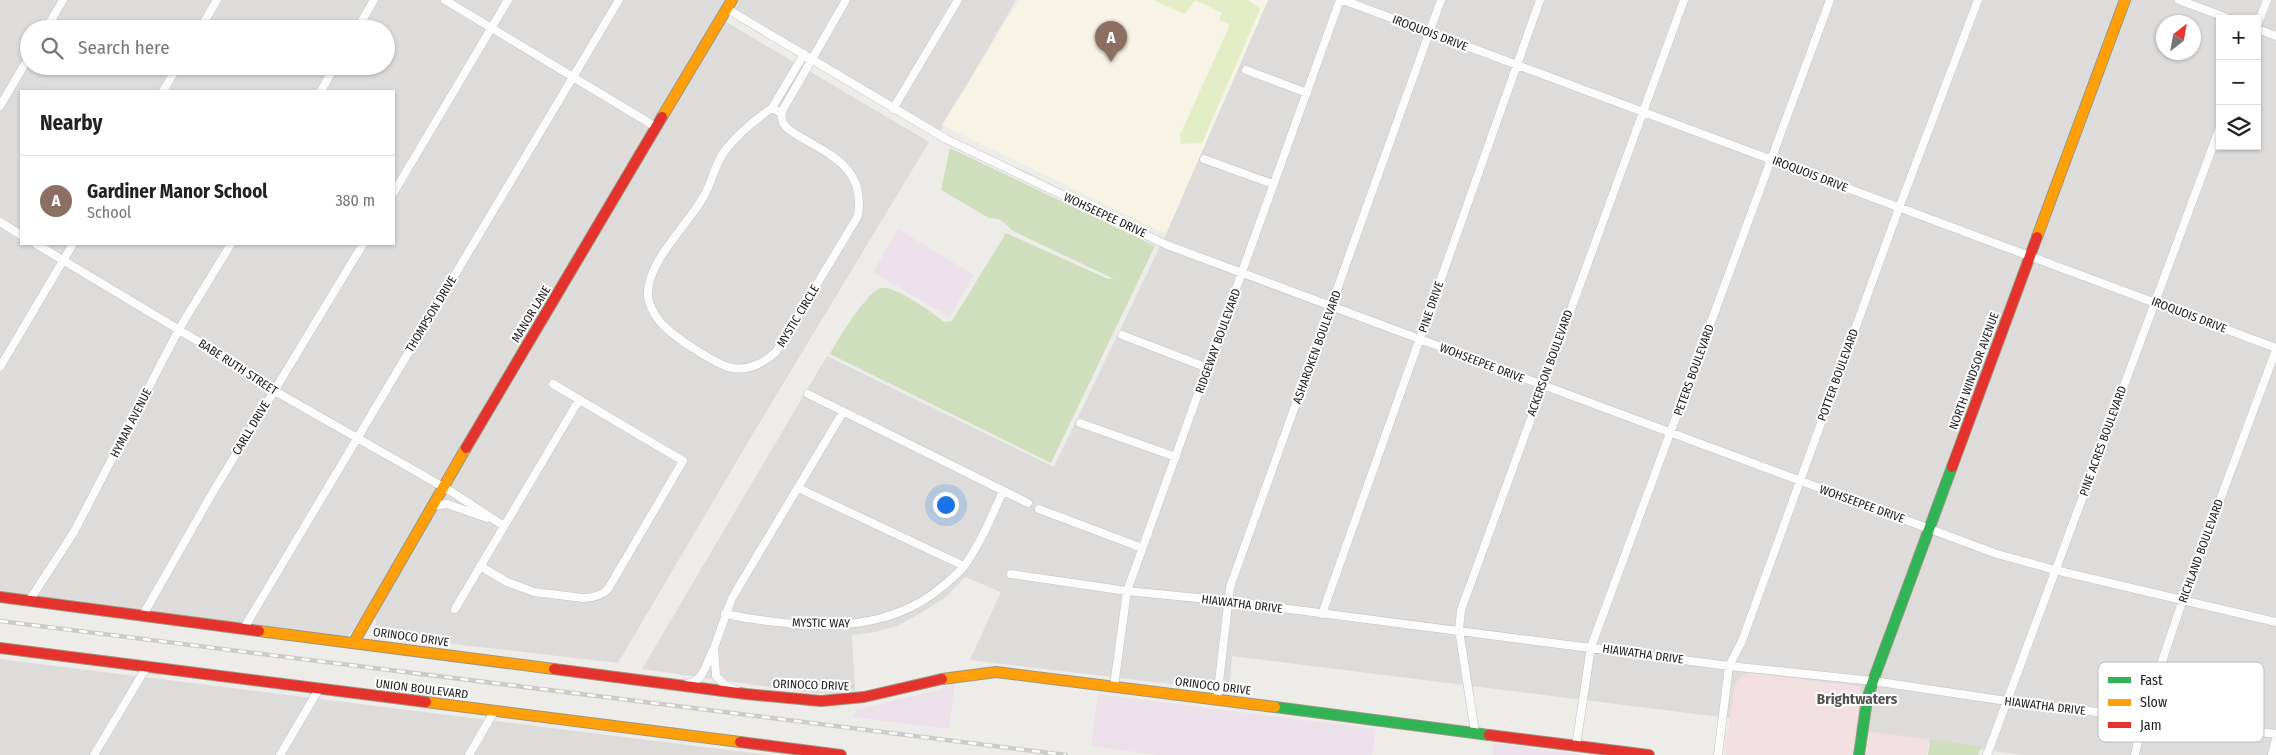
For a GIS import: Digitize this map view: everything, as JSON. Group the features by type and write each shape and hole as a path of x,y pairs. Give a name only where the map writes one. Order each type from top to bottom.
{"street":[{"path":"51,20 63,0"},
{"path":"205,20 217,0"},
{"path":"362,20 374,0"},
{"path":"445,0 574,76 656,128"},
{"path":"395,190 508,0"},
{"name":"THOMPSON DRIVE","path":"244,628 619,0"},
{"path":"781,113 846,0"},
{"path":"894,109 958,0"},
{"name":"IROQUOIS DRIVE","path":"1342,0 2276,349"},
{"name":"RIDGEWAY BOULEVARD","path":"1114,686 1127,591 1342,0"},
{"name":"ASHAROKEN BOULEVARD","path":"1217,699 1230,587 1441,0"},
{"name":"PINE DRIVE","path":"1322,614 1540,0"},
{"name":"ACKERSON BOULEVARD","path":"1474,732 1459,630 1461,610 1684,0"},
{"name":"PETERS BOULEVARD","path":"1576,746 1591,647 1830,0"},
{"name":"POTTER BOULEVARD","path":"1718,755 1729,666 1742,641 1899,208 1978,0"},
{"name":"NORTH WINDSOR AVENUE","path":"1859,755 1867,700 1873,681 1928,528 2125,0"},
{"path":"2179,0 2219,15"},
{"path":"2261,16 2267,0"},
{"name":"WOHSEEPEE DRIVE","path":"730,4 811,59 946,139 1167,244 1542,386 1997,554 2056,570 2276,622"},
{"name":"MANOR LANE","path":"354,642 442,488 730,4"},
{"path":"2261,29 2276,36"},
{"name":"MYSTIC CIRCLE","path":"772,108 781,113 783,123 788,129 842,163 852,173 858,186 860,201 858,216 776,352 762,364 748,368 733,368 719,364 662,324 648,298 649,280 656,265 706,194 721,155 761,115 772,108 804,54"},
{"path":"1246,70 1307,93"},
{"path":"0,106 20,72"},
{"path":"164,90 173,75"},
{"path":"322,90 330,75"},
{"name":"PINE ACRES BOULEVARD","path":"1987,755 2216,138"},
{"path":"1204,159 1274,184"},
{"path":"0,222 20,234"},
{"name":"BABE RUTH STREET","path":"38,245 236,364 274,390 467,501 501,524"},
{"path":"0,367 72,245"},
{"name":"HYMAN AVENUE","path":"29,601 74,532 179,330 230,245"},
{"name":"CARLL DRIVE","path":"143,615 274,390 362,245"},
{"path":"1122,335 1208,368"},
{"name":"RICHLAND BOULEVARD","path":"2162,662 2276,349"},
{"path":"480,566 507,582 534,592 584,598 603,593 608,589 683,461 553,384"},
{"path":"808,394 1028,503"},
{"path":"455,609 480,566 501,524 580,400"},
{"path":"680,686 694,683 703,676 707,660 714,648 732,598 843,412"},
{"path":"1080,422 1176,457"},
{"path":"798,488 964,566"},
{"name":"MYSTIC WAY","path":"725,614 799,624 838,626 874,621 904,612 931,596 964,566 982,538 1003,491"},
{"path":"432,506 447,504 501,524"},
{"path":"1040,509 1142,548"},
{"name":"HIAWATHA DRIVE","path":"1011,574 1127,591 1228,601 1729,666 1873,681 2098,712"},
{"name":"ORINOCO DRIVE","path":"0,598 354,642 746,694 844,700 889,692 970,673 996,672 1649,755"},
{"name":"UNION BOULEVARD","path":"0,648 841,755"},
{"path":"714,648 716,676 719,680 746,694"},
{"path":"94,755 146,668"},
{"path":"280,755 319,689"},
{"path":"469,755 496,710"},
{"path":"2272,755 2276,739"},
{"name":"RICHLAND BOULEVARD","path":"2135,755 2138,742"}],"shaded area":[{"path":"0,0 1016,0 938,135 727,8 721,19 929,142 754,432 618,663 384,636 376,628 376,619 370,614 347,637 0,597"},
{"path":"1019,0 1268,0 1166,234 942,125"},
{"path":"1268,0 2276,0 2276,755 2024,755 1232,656 1229,691 970,660 1001,592 965,577 946,597 897,626 875,632 852,635 855,690 833,694 804,692 642,669 827,356 1054,467 1166,234"},
{"path":"898,229 974,275 949,317 873,272"},
{"path":"0,659 767,755 0,755"},
{"path":"1749,673 1858,686 1861,689 1853,755 1727,755 1725,750 1735,683"},
{"path":"955,683 949,729 853,717 856,710 934,691"},
{"path":"1098,694 1376,729 1372,755 1157,755 1091,746"},
{"path":"1870,732 1929,739 1927,755 1866,755"},
{"path":"1493,743 1584,755 1493,755"}],"green space":[{"path":"1153,0 1195,0 1185,14"},
{"path":"1195,0 1248,0 1260,9 1202,143 1181,144 1180,135 1230,25 1219,20 1222,13"},
{"path":"950,148 1155,246 1051,463 830,354 861,306 875,291 881,288 887,288 904,295 923,306 944,322 952,321 1006,233 1108,279 1114,279 1013,231 1000,220 989,218 941,190"},
{"path":"1930,740 1982,746 1978,755 1928,755"}],"railway":[{"path":"0,621 1066,755"}],"traffic: fast":[{"path":"1859,755 1867,700 1873,681 1952,467"},
{"path":"1275,707 1489,735"}],"traffic: slow":[{"path":"662,117 732,0"},
{"path":"2037,237 2125,0"},
{"path":"354,642 466,448"},
{"path":"259,631 554,669"},
{"path":"942,679 996,672 1275,707"},
{"path":"426,702 740,742"}],"traffic: jam":[{"path":"466,448 662,117"},
{"path":"1952,467 2037,237"},
{"path":"0,597 259,631"},
{"path":"0,648 426,702"},
{"path":"554,669 746,694 821,701 864,697 942,679"},
{"path":"1489,735 1649,755"},
{"path":"740,742 841,755"}],"place":[{"name":"Gardiner Manor School","path":"1111,62"}],"district":[{"name":"Brightwaters","path":"1857,699"}]}
